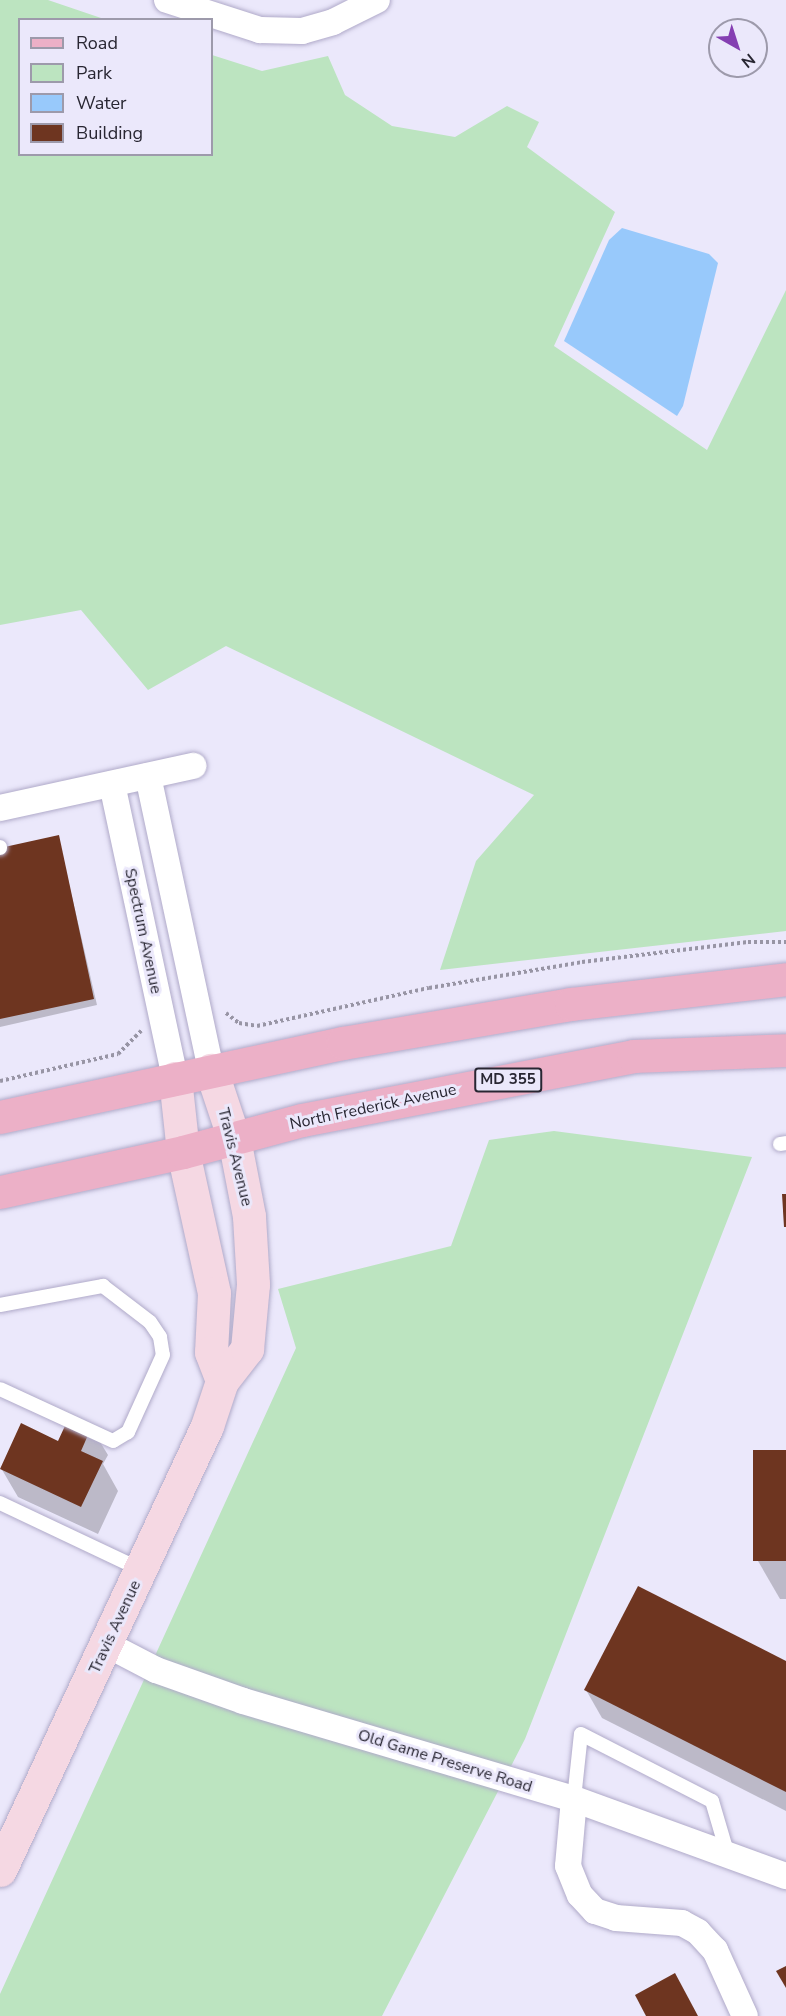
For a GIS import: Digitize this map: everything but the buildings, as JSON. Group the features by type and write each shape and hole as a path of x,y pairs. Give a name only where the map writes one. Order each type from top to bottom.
{"main road":[{"path":"0,1117 211,1070 571,1004 786,979"},
{"name":"North Frederick Avenue","path":"0,1192 183,1152 302,1120 633,1056 786,1050"}],"street":[{"path":"167,0 260,30 291,31 333,22 377,0"},
{"path":"0,808 193,766"},
{"path":"148,776 211,1070"},
{"name":"Spectrum Avenue","path":"112,784 175,1078"},
{"name":"Travis Avenue","path":"0,1870 8,1832 142,1570 207,1426 222,1381 247,1349 253,1284 249,1216 234,1139 211,1070"},
{"path":"175,1078 183,1152 214,1293 211,1352 222,1381"},
{"name":"Old Game Preserve Road","path":"106,1644 156,1670 243,1701 574,1799 727,1852 786,1876"},
{"path":"574,1799 567,1843 568,1866 580,1894 596,1911 616,1918 682,1923 698,1932 715,1950 745,2016"}],"lane":[{"path":"0,1305 96,1285 113,1292 141,1314 160,1337 163,1355 128,1432 119,1440 106,1440 0,1389"},
{"path":"0,1503 142,1570"},
{"path":"574,1799 581,1734 712,1801 727,1852"}],"path":[{"path":"200,1016 223,1010 239,1023 256,1026 429,988 582,962 748,942 786,942"},
{"path":"0,1081 109,1058 126,1048 135,1032 163,1025"}],"green space":[{"path":"0,0 48,0 101,18 18,18 18,156 213,156 213,55 262,71 328,56 345,95 392,126 455,137 507,106 539,122 527,147 615,212 554,346 707,450 786,290 786,931 440,970 476,861 534,795 226,646 148,690 81,610 0,625"},
{"path":"554,1131 752,1157 525,1739 382,2016 0,2016 0,1994 296,1348 278,1289 451,1246 489,1140"}],"water":[{"path":"622,228 709,254 718,263 683,406 677,416 564,341 609,240"}]}
